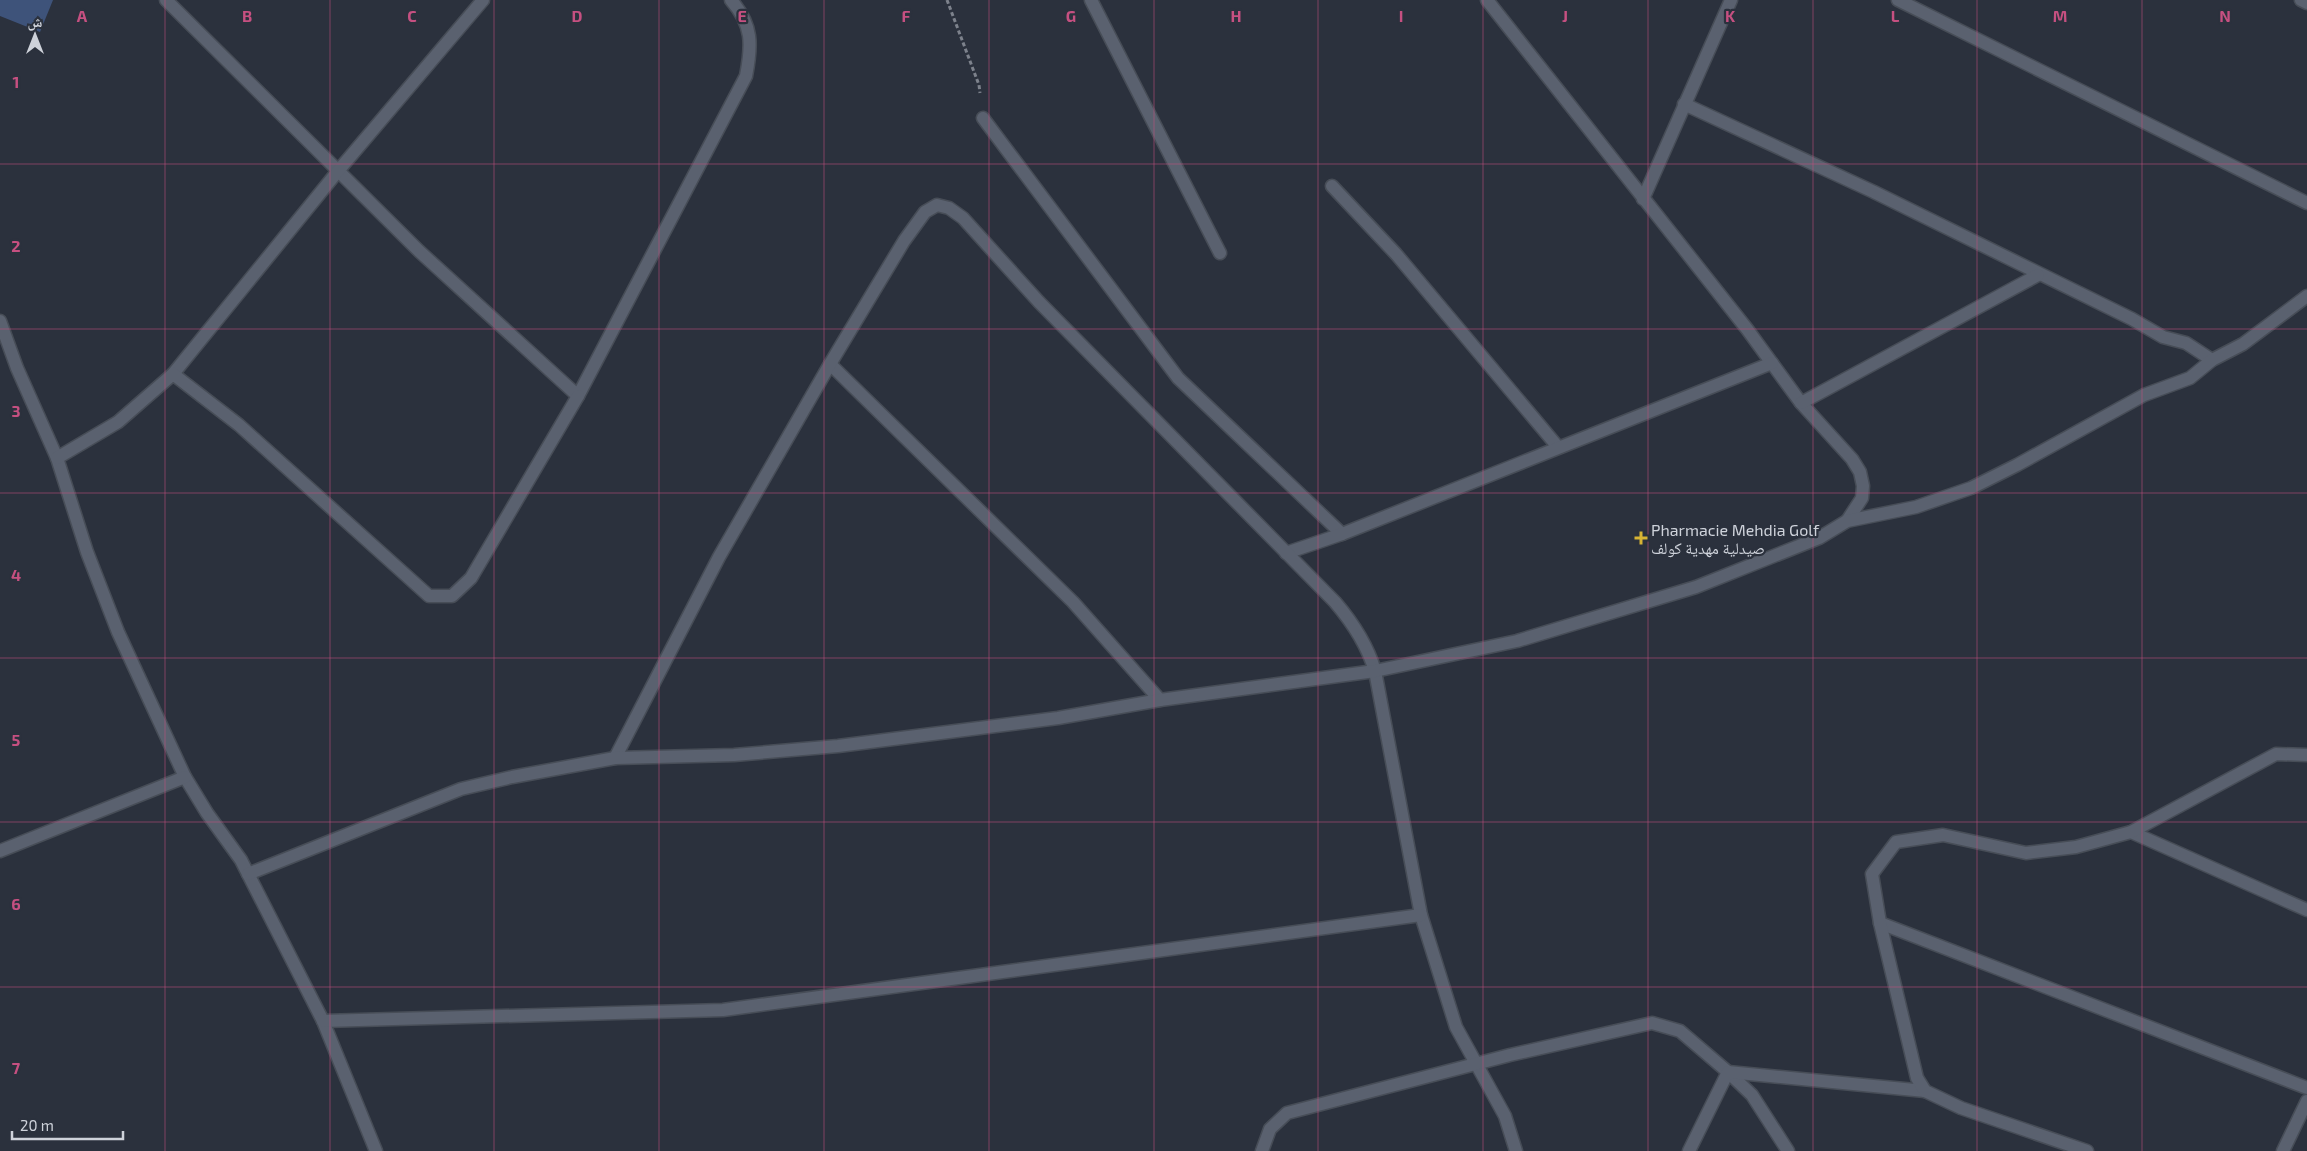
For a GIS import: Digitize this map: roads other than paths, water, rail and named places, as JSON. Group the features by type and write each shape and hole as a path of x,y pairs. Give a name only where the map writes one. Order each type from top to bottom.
{"street":[{"path":"166,0 419,251 578,396"},
{"path":"57,458 118,422 173,374 338,171 483,0"},
{"path":"173,374 239,425 429,596 452,596 471,578 578,396 746,76 751,53 749,29 745,18 731,0"},
{"path":"1091,0 1220,253"},
{"path":"1487,0 1642,199 1747,328 1801,402 1839,443 1860,472 1863,486 1862,498 1847,521"},
{"path":"1642,199 1731,0"},
{"path":"1898,0 2307,203"},
{"path":"2301,0 2307,3"},
{"path":"1684,104 1874,192 2038,275 2132,319 2163,337 2186,343 2212,360"},
{"path":"983,118 1178,378 1342,534"},
{"path":"1332,186 1396,254 1558,447"},
{"path":"615,758 719,557 830,364 904,241 925,212 937,204 949,208 963,218 1039,302 1348,618 1368,650 1375,671 1421,915 1456,1028 1478,1064 1505,1116 1516,1151"},
{"path":"1801,402 2038,275"},
{"path":"248,874 461,789 512,777 615,758 734,755 838,746 1058,718 1160,700 1375,671 1517,641 1696,587 1818,538 1847,521 1916,507 1971,488 2017,466 2144,394 2190,378 2212,360 2243,344 2307,296"},
{"path":"0,321 17,368 57,458 88,552 118,632 186,777 207,813 234,848 323,1021 376,1151"},
{"path":"1286,553 1342,534 1772,363"},
{"path":"830,364 1073,602 1160,700"},
{"path":"1925,1091 1917,1078 1880,923 1872,874 1896,842 1943,835 2026,854 2076,847 2131,832 2276,754 2307,756"},
{"path":"0,851 186,777"},
{"path":"2131,832 2307,910"},
{"path":"323,1021 724,1010 1421,915"},
{"path":"1880,923 2307,1088"},
{"path":"1262,1151 1270,1129 1287,1113 1478,1064 1652,1023 1680,1030 1728,1072 1752,1095 1788,1151"},
{"path":"1728,1072 1925,1091 1961,1108 2087,1151"},
{"path":"1689,1151 1728,1072"},
{"path":"2283,1151 2307,1101"}],"place":[{"name":"Pharmacie Mehdia Golf صيدلية مهدية كولف","path":"1641,538"}]}
